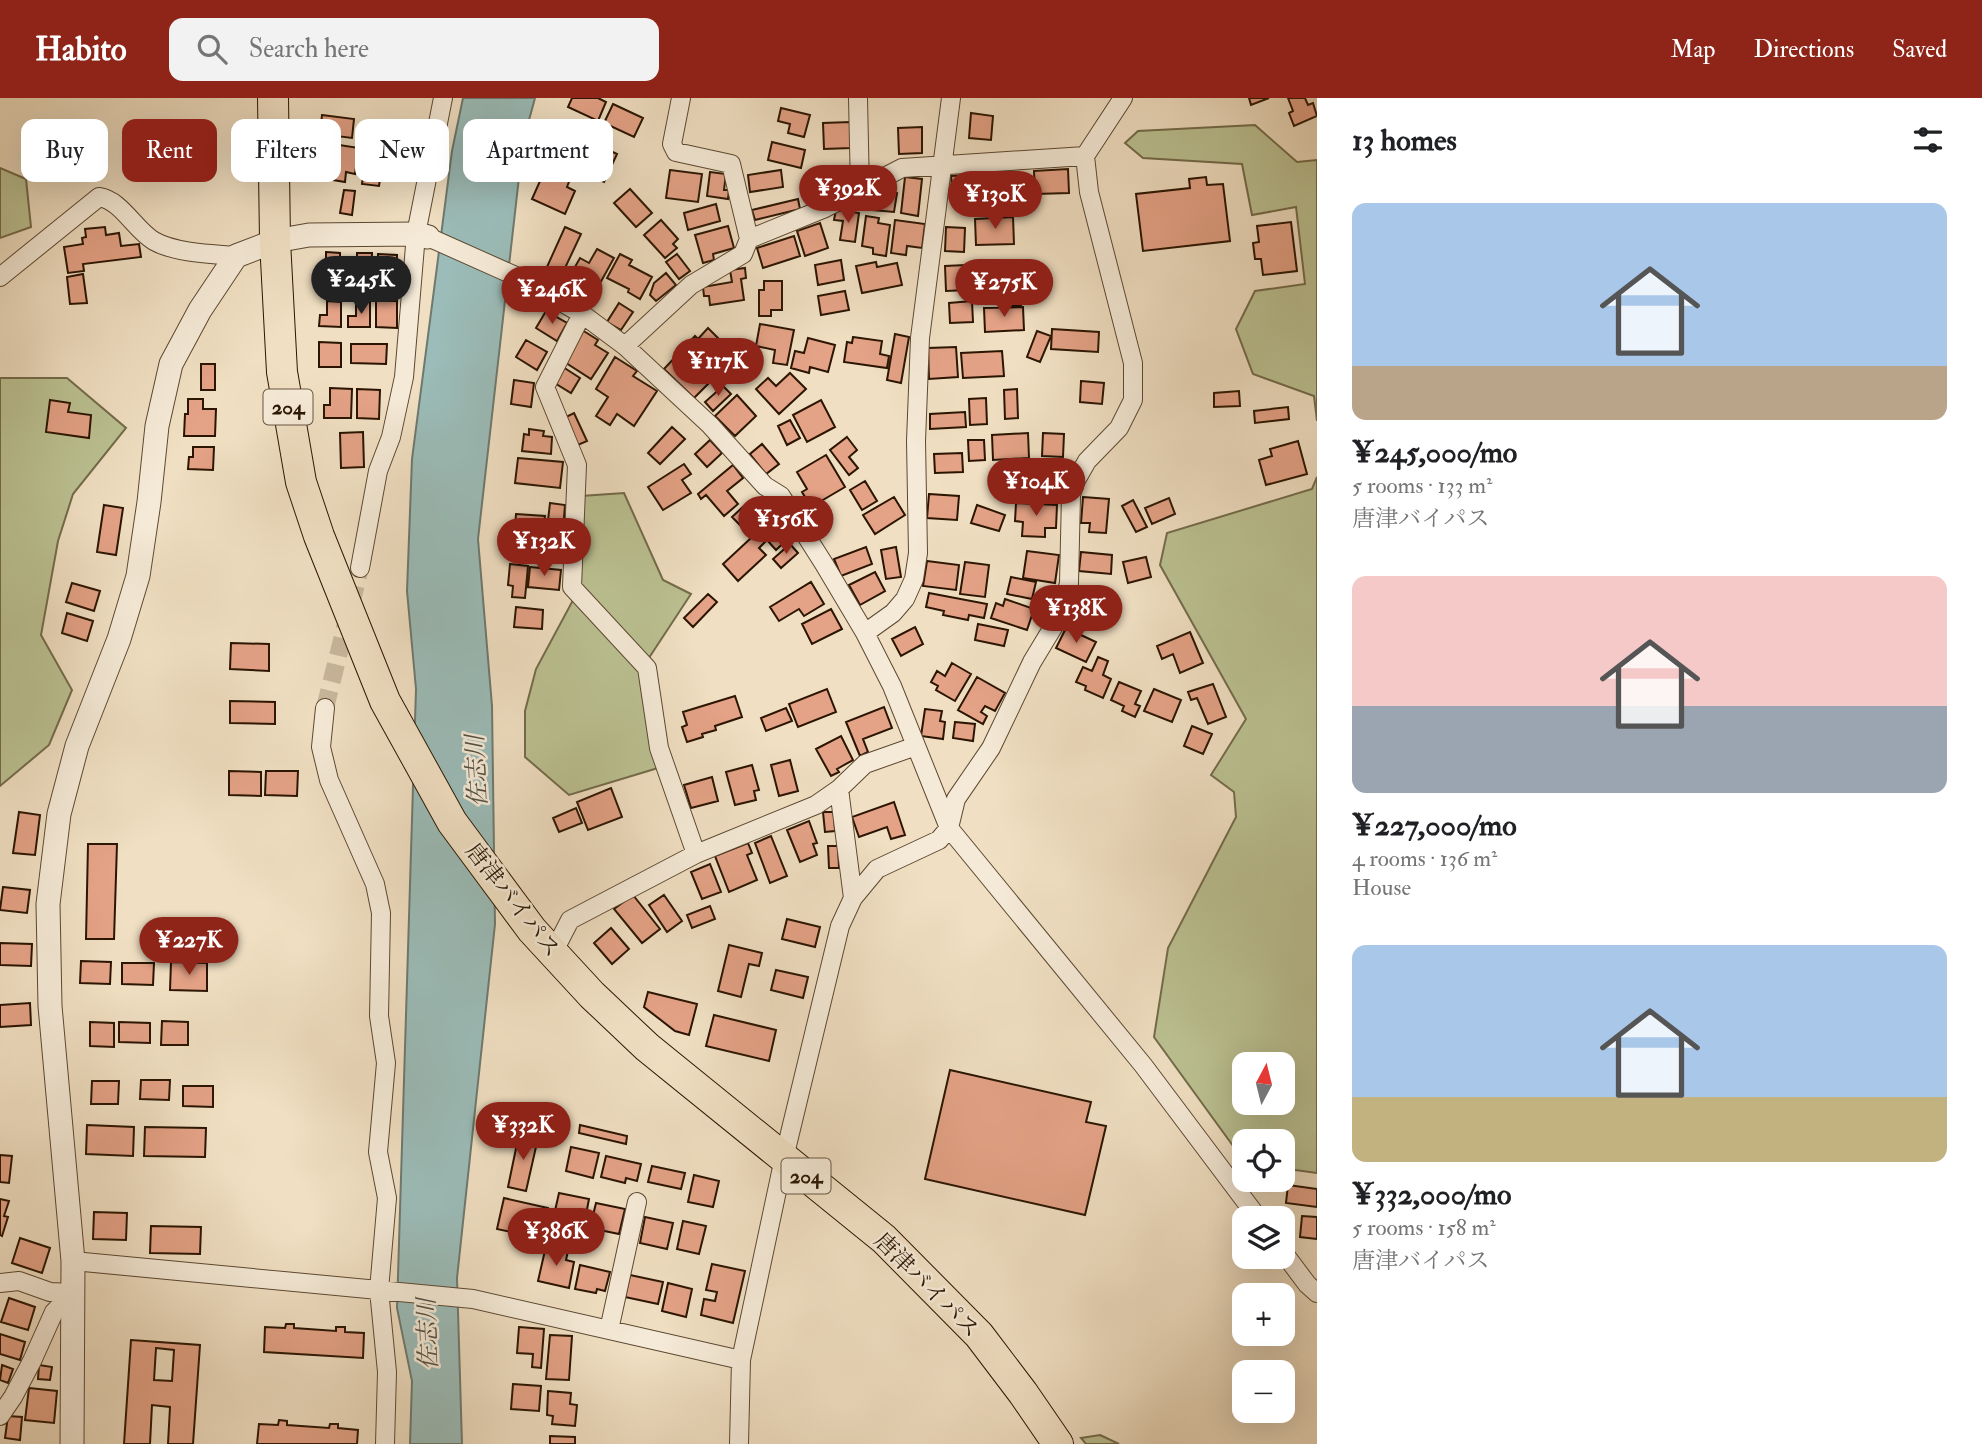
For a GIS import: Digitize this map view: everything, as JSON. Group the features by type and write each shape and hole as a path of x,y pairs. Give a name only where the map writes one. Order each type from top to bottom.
{"highway":[{"name":"唐津バイパス","path":"273,98 275,242 282,372 301,482 319,536 385,701 452,822 532,930 592,995 647,1047 884,1239 986,1345 1023,1392 1058,1444"}],"street":[{"path":"360,568 378,471 391,437 404,377 443,98"},
{"path":"625,346 691,285 743,254 749,239 731,164 676,152 672,144 681,98"},
{"path":"858,98 860,190"},
{"path":"865,632 893,613 905,599 914,579 918,553 916,441 920,338 951,98"},
{"path":"739,1444 740,1360 784,1158 840,926 853,898 877,869 939,840 949,828 956,799 991,748 1032,662 1061,614 1069,583 1071,495 1075,482 1087,461 1119,428 1133,400 1133,363 1089,192 1085,156 1123,98"},
{"path":"749,239 823,209 902,168 1085,156"},
{"path":"0,277 99,197 108,198 144,234 157,243 195,252 236,256 275,242 309,235 422,236 520,278 582,314 625,346 710,425 765,486 781,496 865,632 892,685 949,828 1143,1065 1249,1206"},
{"path":"72,1444 73,1261 50,1006 48,904 58,814 77,746 119,639 138,576 157,426 172,364 200,310 236,256"},
{"path":"582,314 545,387 577,465 572,587 647,668 659,748 696,854"},
{"path":"325,708 321,747 329,780 375,884 381,913 379,1016 386,1063 378,1152 387,1198 379,1290 387,1372 385,1444"},
{"path":"553,953 570,920 696,854 816,805 839,789 865,764 916,746"},
{"path":"839,789 853,898"},
{"path":"609,1330 637,1202"},
{"path":"73,1261 473,1299 740,1360"},
{"path":"1295,1268 1317,1293"},
{"path":"0,1283 19,1280 50,1292 73,1293"},
{"path":"0,1416 26,1373 54,1312 73,1293"}],"green space":[{"path":"1255,125 1297,162 1317,160 1317,421 1314,396 1253,374 1236,329 1255,291 1305,284 1296,207 1252,215 1242,164 1143,158 1125,143 1138,131"},
{"path":"0,168 21,177 21,182 26,182 31,227 0,238"},
{"path":"0,378 67,378 126,428 73,494 58,541 41,635 72,690 49,745 0,786"},
{"path":"1317,477 1317,1173 1295,1170 1295,1129 1232,1129 1232,1144 1154,1037 1168,948 1236,817 1234,792 1211,775 1246,719 1160,565 1167,533 1312,489"},
{"path":"624,493 663,580 691,594 641,670 658,768 569,795 525,757 525,711 536,669 579,589 581,496"},
{"path":"1100,1435 1119,1444 1086,1444 1081,1438"}],"water":[{"name":"佐志川","path":"463,98 535,98 529,119 463,119 463,182 518,182 478,539 492,706 495,924 457,1278 462,1444 410,1444 412,1381 397,1308 416,689 407,591 412,459 452,151"}],"building":[{"path":"572,98 598,98 606,102 599,119 568,107"},
{"path":"1249,98 1269,98 1251,105"},
{"path":"1288,98 1305,98 1308,105 1313,103 1317,116 1294,126 1289,113 1293,111"},
{"path":"613,104 643,118 634,137 613,127 613,119 606,119"},
{"path":"781,108 810,115 804,137 788,133 790,124 778,121"},
{"path":"971,113 993,116 991,140 969,138"},
{"path":"322,115 354,119 352,138 341,137 341,119 322,119"},
{"path":"850,122 851,148 824,149 823,123"},
{"path":"922,127 922,153 899,154 898,128"},
{"path":"772,142 805,150 801,168 768,160"},
{"path":"341,145 355,147 355,174 346,172 345,182 341,181"},
{"path":"1068,169 1069,193 1035,194 1034,171"},
{"path":"670,170 702,174 698,202 666,198"},
{"path":"781,170 783,187 750,192 748,175"},
{"path":"710,172 726,174 724,190 729,190 728,199 707,196"},
{"path":"1016,173 1017,195 953,198 951,176"},
{"path":"819,176 825,196 808,202 802,182"},
{"path":"905,177 922,179 918,216 901,213"},
{"path":"1206,177 1207,185 1223,184 1230,241 1143,251 1136,194 1190,188 1189,179"},
{"path":"362,182 380,182 379,186"},
{"path":"540,182 569,182 567,187 575,191 565,214 532,199"},
{"path":"630,189 652,213 636,227 614,203"},
{"path":"344,190 355,191 352,215 340,213"},
{"path":"876,190 897,193 894,212 873,210"},
{"path":"798,199 800,209 755,220 752,210"},
{"path":"716,204 720,221 688,230 684,213"},
{"path":"836,210 859,213 855,242 840,240 843,221 834,220"},
{"path":"866,216 879,218 878,223 890,225 886,256 873,254 873,248 862,246"},
{"path":"1013,217 1014,244 976,245 975,219"},
{"path":"661,220 678,239 673,244 677,248 665,258 644,235"},
{"path":"895,220 925,224 922,248 907,246 906,255 891,253"},
{"path":"1291,222 1297,271 1263,275 1261,259 1255,259 1253,243 1259,242 1257,226"},
{"path":"820,223 828,248 805,256 797,231"},
{"path":"728,226 734,248 713,254 714,260 703,263 695,235"},
{"path":"105,227 106,235 119,233 121,246 139,244 141,257 83,264 84,271 68,273 64,247 83,244 85,229"},
{"path":"565,227 581,234 557,285 542,278"},
{"path":"946,227 965,228 964,252 945,251"},
{"path":"794,236 800,256 763,268 757,248"},
{"path":"597,249 614,258 588,305 571,296 577,286 567,281 580,258 589,263"},
{"path":"326,252 340,253 340,278 318,277 318,266 326,266"},
{"path":"357,253 372,253 371,278 350,278 350,267 357,267"},
{"path":"378,254 397,255 396,282 378,282"},
{"path":"620,254 632,260 629,265 652,277 640,299 628,292 629,289 607,278"},
{"path":"677,254 690,271 679,279 666,262"},
{"path":"841,260 844,280 818,285 815,265"},
{"path":"876,262 877,267 897,263 902,285 862,293 856,266"},
{"path":"991,264 992,300 979,300 977,265"},
{"path":"966,265 967,290 946,291 945,266"},
{"path":"745,268 746,278 741,279 744,300 710,305 709,296 704,296 703,287 732,282 730,270"},
{"path":"666,273 676,285 656,301 650,295 654,283"},
{"path":"83,274 87,303 70,304 67,277"},
{"path":"764,281 782,281 782,310 771,310 771,316 759,316 759,290 764,290"},
{"path":"1020,283 1021,305 1001,306 1000,284"},
{"path":"845,291 849,310 821,315 818,296"},
{"path":"327,301 341,302 341,327 319,326 320,315 327,315"},
{"path":"376,301 397,301 397,328 376,327"},
{"path":"972,301 973,322 950,323 949,303"},
{"path":"356,302 370,302 370,327 348,327 348,316 356,316"},
{"path":"619,303 633,312 621,330 607,322"},
{"path":"1023,307 1024,330 985,332 984,308"},
{"path":"546,311 567,323 557,341 536,328"},
{"path":"760,324 794,330 787,365 773,363 775,350 756,346"},
{"path":"708,328 729,349 707,373 713,379 694,398 664,369 695,336 698,339"},
{"path":"1052,329 1099,332 1098,352 1051,349"},
{"path":"582,330 598,340 595,345 608,353 591,379 563,361"},
{"path":"1037,331 1051,336 1040,362 1027,357"},
{"path":"895,334 909,337 901,383 887,380"},
{"path":"853,337 882,341 880,354 889,356 887,368 844,362 847,342 852,343"},
{"path":"808,338 835,345 828,372 810,367 809,373 791,368 795,351 804,353"},
{"path":"526,340 547,352 537,370 516,357"},
{"path":"319,342 341,343 341,367 319,367"},
{"path":"351,344 387,344 386,364 351,363"},
{"path":"956,347 958,377 929,379 928,348"},
{"path":"1002,351 1004,376 963,378 961,353"},
{"path":"615,357 637,371 633,376 657,391 634,426 617,414 610,425 596,416 608,397 596,389"},
{"path":"201,364 215,364 215,390 201,390"},
{"path":"563,367 580,378 571,393 553,382"},
{"path":"790,373 806,389 779,414 756,389 768,378 776,386"},
{"path":"514,380 534,383 531,407 511,404"},
{"path":"1081,381 1104,383 1102,404 1080,402"},
{"path":"723,386 731,394 713,411 705,402"},
{"path":"330,388 352,389 351,418 324,418 324,405 330,405"},
{"path":"357,389 380,390 379,419 357,418"},
{"path":"1017,389 1018,418 1005,419 1004,390"},
{"path":"1239,391 1240,406 1214,407 1214,393"},
{"path":"737,395 756,416 735,436 715,416"},
{"path":"986,398 987,424 970,425 969,399"},
{"path":"188,399 203,399 203,409 216,409 215,436 184,436"},
{"path":"50,400 70,403 68,412 91,415 89,438 46,432"},
{"path":"821,400 835,427 807,442 793,415"},
{"path":"1288,407 1289,419 1255,423 1254,411"},
{"path":"965,412 966,427 930,429 930,414"},
{"path":"574,413 587,441 578,445 566,417"},
{"path":"790,420 800,438 787,445 778,426"},
{"path":"672,427 685,439 660,464 648,453"},
{"path":"529,429 544,431 543,436 552,437 551,454 522,451 524,434 529,435"},
{"path":"363,432 364,467 341,468 340,433"},
{"path":"1028,433 1029,458 993,460 992,435"},
{"path":"1043,433 1064,434 1063,457 1042,456"},
{"path":"847,437 857,450 849,457 858,468 849,475 830,450"},
{"path":"710,440 722,453 707,467 695,454"},
{"path":"968,440 984,440 985,460 969,461"},
{"path":"1298,441 1307,474 1266,485 1259,460 1272,456 1270,449"},
{"path":"762,444 779,464 766,474 750,454"},
{"path":"193,447 214,447 213,470 188,469 189,457 193,457"},
{"path":"962,453 963,472 935,473 934,454"},
{"path":"826,455 845,487 811,507 802,492 807,489 797,472"},
{"path":"518,458 563,462 560,488 515,483"},
{"path":"684,464 691,474 682,480 691,493 663,510 648,487"},
{"path":"1041,464 1053,464 1052,480 1040,479"},
{"path":"733,465 743,478 727,491 738,504 724,516 706,495 701,499 698,494"},
{"path":"865,481 877,501 862,510 850,490"},
{"path":"929,494 959,496 957,520 927,518"},
{"path":"894,497 905,515 875,534 863,515"},
{"path":"1083,497 1109,499 1106,533 1089,532 1090,523 1081,523"},
{"path":"1169,498 1175,514 1152,524 1145,508"},
{"path":"1133,500 1147,527 1136,532 1122,506"},
{"path":"550,503 565,505 563,530 547,529"},
{"path":"1016,503 1057,505 1056,528 1045,528 1045,537 1022,536 1023,522 1015,521"},
{"path":"104,505 123,508 116,555 97,552"},
{"path":"745,505 755,515 742,527 732,517"},
{"path":"977,505 1005,515 999,531 971,523"},
{"path":"778,513 793,534 776,550 767,540 759,548 766,555 738,581 723,564"},
{"path":"516,514 545,516 543,530 515,527"},
{"path":"529,532 563,535 561,560 527,557"},
{"path":"790,544 798,553 781,568 773,559"},
{"path":"866,547 872,564 841,576 834,559"},
{"path":"896,547 901,577 886,579 881,550"},
{"path":"1027,551 1059,555 1055,583 1023,578"},
{"path":"1081,552 1112,555 1111,574 1079,571"},
{"path":"1146,557 1151,577 1128,583 1123,562"},
{"path":"927,561 959,565 956,590 923,586"},
{"path":"965,562 989,565 985,597 960,594"},
{"path":"510,564 528,566 525,598 512,597 513,586 508,585"},
{"path":"530,567 561,570 559,590 528,587"},
{"path":"875,572 885,591 860,605 849,585"},
{"path":"1011,577 1036,582 1032,599 1007,594"},
{"path":"811,582 824,604 804,616 799,609 779,621 770,607"},
{"path":"72,583 100,591 94,611 66,602"},
{"path":"929,593 987,604 984,618 969,615 968,620 943,615 944,611 926,607"},
{"path":"708,594 717,602 693,627 684,618"},
{"path":"1005,599 1034,609 1027,630 991,618 996,603 1003,606"},
{"path":"516,607 543,610 542,629 514,627"},
{"path":"831,609 842,629 812,644 802,624"},
{"path":"67,613 93,621 87,641 62,633"},
{"path":"978,624 1008,630 1004,646 975,640"},
{"path":"915,627 923,644 901,656 892,639"},
{"path":"1066,628 1096,642 1086,662 1056,648"},
{"path":"1190,632 1203,663 1180,673 1173,654 1162,659 1157,646"},
{"path":"231,643 269,644 269,671 230,669"},
{"path":"1098,657 1108,661 1103,675 1111,679 1103,698 1085,690 1086,686 1076,682 1083,667 1092,671"},
{"path":"952,663 971,674 955,701 936,690 938,686 931,682 937,671 945,676"},
{"path":"977,677 1005,693 995,711 985,706 981,712 987,716 983,724 958,710"},
{"path":"1119,682 1141,691 1135,704 1140,706 1135,717 1122,711 1124,706 1111,700"},
{"path":"1213,684 1226,717 1208,724 1197,698 1191,700 1188,692"},
{"path":"827,689 836,712 798,727 789,704"},
{"path":"1154,689 1181,700 1172,722 1144,711"},
{"path":"735,696 742,717 715,726 716,730 687,742 682,727 687,725 683,712"},
{"path":"230,701 275,702 275,724 230,723"},
{"path":"884,707 892,728 863,739 868,752 860,756 846,722"},
{"path":"786,708 792,721 766,731 761,718"},
{"path":"925,709 942,711 940,721 945,722 943,739 921,736"},
{"path":"955,722 975,724 973,741 953,738"},
{"path":"1192,726 1212,734 1203,754 1184,746"},
{"path":"841,736 853,760 837,769 839,772 831,776 816,749"},
{"path":"790,760 798,791 779,796 771,765"},
{"path":"752,765 759,790 754,791 756,800 735,805 726,772"},
{"path":"229,771 261,772 261,796 229,795"},
{"path":"266,771 298,771 297,796 265,795"},
{"path":"712,777 718,801 691,808 684,785"},
{"path":"611,788 622,817 588,830 577,802"},
{"path":"894,802 905,835 891,839 887,827 859,837 852,817"},
{"path":"576,808 582,823 559,832 553,818"},
{"path":"19,812 40,815 35,855 13,853"},
{"path":"823,812 834,812 835,831 825,832"},
{"path":"809,821 817,843 813,844 817,855 800,862 787,830"},
{"path":"771,836 787,876 770,883 755,843"},
{"path":"748,843 752,853 747,855 757,880 729,892 715,856"},
{"path":"88,844 117,844 114,939 86,939"},
{"path":"828,846 838,846 839,868 829,868"},
{"path":"710,864 721,892 702,899 691,872"},
{"path":"3,887 30,890 27,913 0,910"},
{"path":"633,895 660,929 642,943 614,909"},
{"path":"664,895 682,921 667,932 649,905"},
{"path":"710,906 715,919 692,928 687,915"},
{"path":"787,919 820,927 815,947 782,939"},
{"path":"611,928 629,949 612,964 594,943"},
{"path":"0,943 32,944 31,966 0,965"},
{"path":"729,945 762,953 759,966 749,964 741,997 718,991"},
{"path":"81,961 111,962 110,984 80,983"},
{"path":"171,962 207,963 207,991 170,990"},
{"path":"122,963 154,963 153,985 122,984"},
{"path":"776,970 808,977 803,998 771,990"},
{"path":"648,992 697,1004 689,1035 675,1031 644,1007"},
{"path":"30,1003 31,1025 0,1027 0,1005"},
{"path":"714,1015 776,1030 769,1061 706,1046"},
{"path":"162,1021 188,1022 188,1045 161,1045"},
{"path":"90,1022 114,1023 114,1047 90,1046"},
{"path":"119,1022 150,1023 150,1043 119,1042"},
{"path":"950,1070 1091,1102 1086,1122 1106,1126 1085,1215 925,1179"},
{"path":"141,1080 170,1080 169,1100 140,1099"},
{"path":"92,1081 119,1081 118,1104 91,1104"},
{"path":"183,1086 213,1086 213,1107 183,1106"},
{"path":"87,1125 134,1127 133,1156 86,1154"},
{"path":"580,1125 627,1136 626,1144 579,1133"},
{"path":"145,1127 206,1128 205,1157 144,1156"},
{"path":"519,1134 538,1138 526,1191 508,1187"},
{"path":"571,1147 599,1153 593,1178 566,1171"},
{"path":"0,1155 12,1156 9,1183 0,1182"},
{"path":"606,1156 641,1164 637,1181 626,1178 625,1183 601,1177"},
{"path":"652,1166 685,1173 681,1189 648,1182"},
{"path":"694,1175 719,1181 713,1207 688,1202"},
{"path":"1295,1186 1317,1189 1317,1207 1286,1203 1287,1192 1295,1192"},
{"path":"559,1193 589,1199 584,1225 565,1221 562,1235 550,1233"},
{"path":"504,1198 548,1208 541,1238 497,1229"},
{"path":"0,1199 9,1201 4,1216 8,1217 2,1236 0,1235"},
{"path":"596,1203 625,1209 619,1234 590,1228"},
{"path":"94,1212 127,1213 126,1240 93,1239"},
{"path":"1302,1216 1317,1217 1317,1239 1300,1237"},
{"path":"645,1217 673,1223 667,1249 640,1243"},
{"path":"683,1221 706,1226 699,1254 677,1249"},
{"path":"151,1226 201,1227 200,1254 150,1253"},
{"path":"20,1238 50,1248 42,1273 12,1263"},
{"path":"546,1246 568,1251 566,1260 574,1262 569,1288 538,1281"},
{"path":"712,1264 745,1271 733,1323 701,1315 704,1299 715,1301 717,1292 706,1290"},
{"path":"580,1265 610,1272 605,1291 597,1289 596,1293 575,1289"},
{"path":"630,1275 663,1282 658,1304 625,1297"},
{"path":"668,1283 692,1289 686,1317 662,1311"},
{"path":"9,1298 35,1307 28,1330 1,1322"},
{"path":"286,1324 294,1324 294,1328 336,1331 336,1327 345,1327 345,1332 364,1333 363,1358 264,1352 265,1327 285,1328"},
{"path":"519,1327 544,1329 541,1368 532,1367 533,1354 517,1353"},
{"path":"0,1334 25,1342 20,1360 0,1354"},
{"path":"550,1335 572,1336 569,1380 546,1379"},
{"path":"131,1340 200,1345 193,1444 168,1444 170,1407 152,1405 150,1444 124,1444","holes":["156,1348 174,1350 172,1381 154,1380"]},
{"path":"2,1365 13,1369 8,1383 0,1380"},
{"path":"39,1365 52,1367 50,1380 38,1379"},
{"path":"513,1384 541,1386 539,1411 511,1409"},
{"path":"29,1388 57,1391 54,1423 25,1420"},
{"path":"548,1391 571,1393 570,1404 577,1405 575,1426 552,1424 553,1416 547,1415"},
{"path":"8,1416 22,1417 20,1440 5,1438"},
{"path":"279,1420 287,1421 287,1425 329,1428 330,1424 338,1424 338,1428 358,1430 357,1444 257,1444 259,1424 278,1425"},
{"path":"550,1436 575,1437 575,1444 550,1444"}],"tunnel":[{"path":"325,708 360,568"}]}
